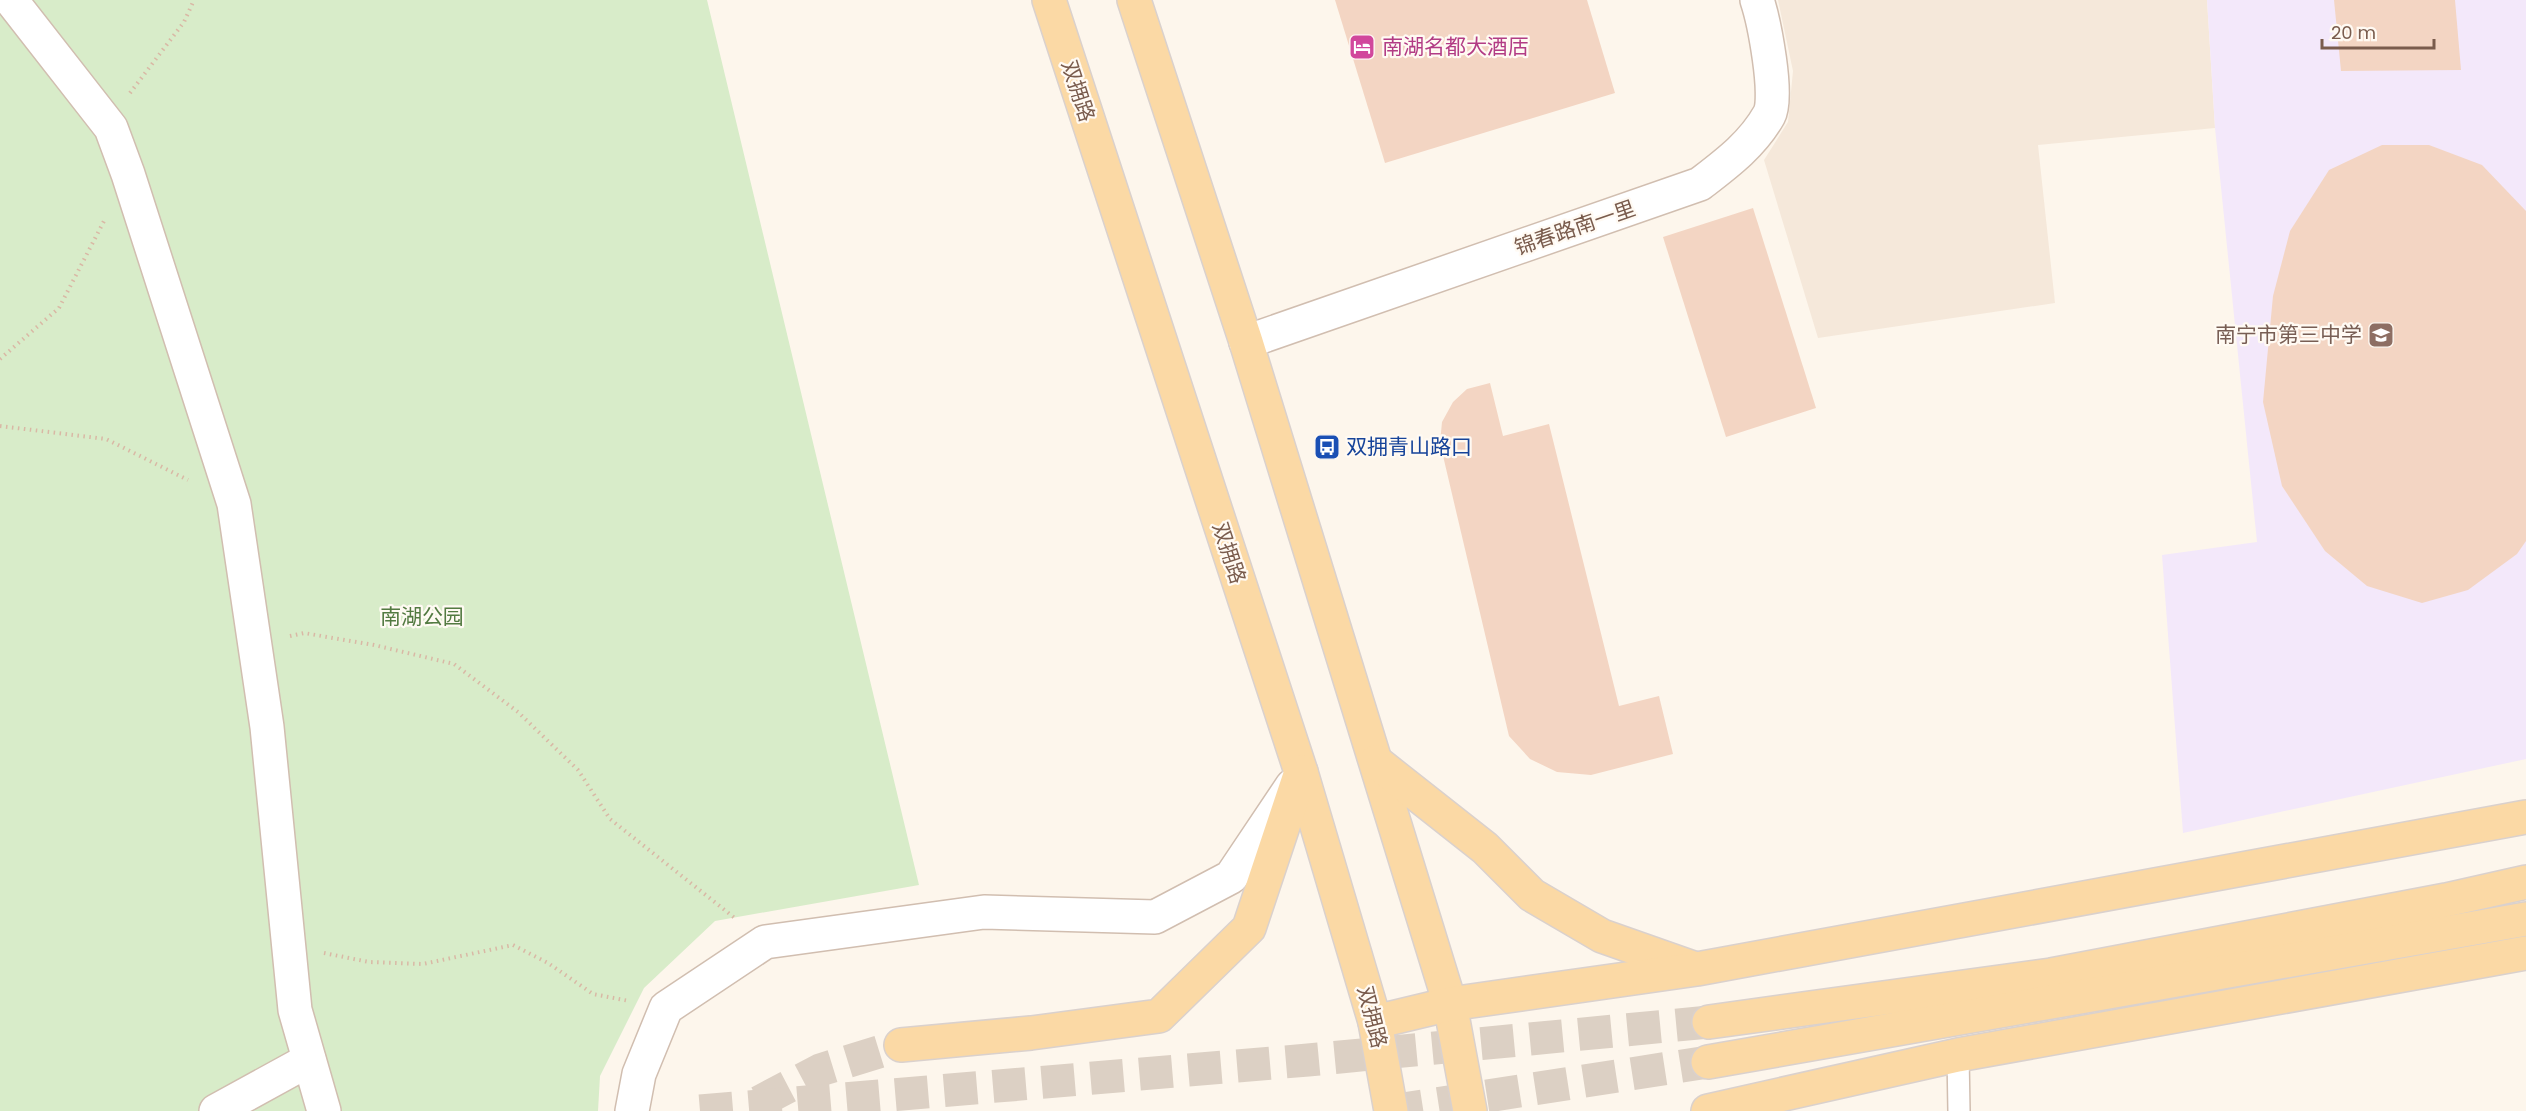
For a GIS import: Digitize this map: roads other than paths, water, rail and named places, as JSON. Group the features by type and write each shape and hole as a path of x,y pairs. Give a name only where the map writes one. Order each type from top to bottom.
{"main road":[{"name":"双拥路","path":"1049,0 1301,772 1375,1022 1391,1111"},
{"path":"1134,0 1246,342 1450,1004 1470,1111"},
{"path":"1376,762 1485,848 1532,895 1602,936 1697,969"},
{"path":"901,1045 1031,1033 1159,1016 1249,928 1301,772"},
{"path":"1375,1022 1450,1004 1697,969 2526,817"},
{"path":"1709,1022 2051,975 2446,900 2526,882"},
{"path":"1708,1062 2526,919"},
{"path":"1708,1111 1958,1055 2526,953"}],"street":[{"path":"11,0 111,128 128,174 234,504 267,727 294,1010 324,1111"},
{"name":"锦春路南一里","path":"1246,342 1700,184 1743,151 1770,113 1772,67 1757,0"},
{"path":"632,1111 639,1074 666,1008 765,942 984,912 1155,917 1231,877 1301,772"},
{"path":"216,1111 309,1060"}],"lane":[{"path":"1958,1055 1959,1111"}],"tunnel":[{"path":"700,1111 1308,1060 1709,1022"},
{"path":"759,1102 820,1070 901,1045"},
{"path":"1390,1111 1708,1062"}],"place":[{"name":"南湖名都大酒㕆","path":"1362,47"},
{"name":"南宁市第三中学","path":"2381,335"},
{"name":"双拥青山路口","path":"1327,447"}],"park label":[{"name":"南湖公园","path":"422,617"}]}
